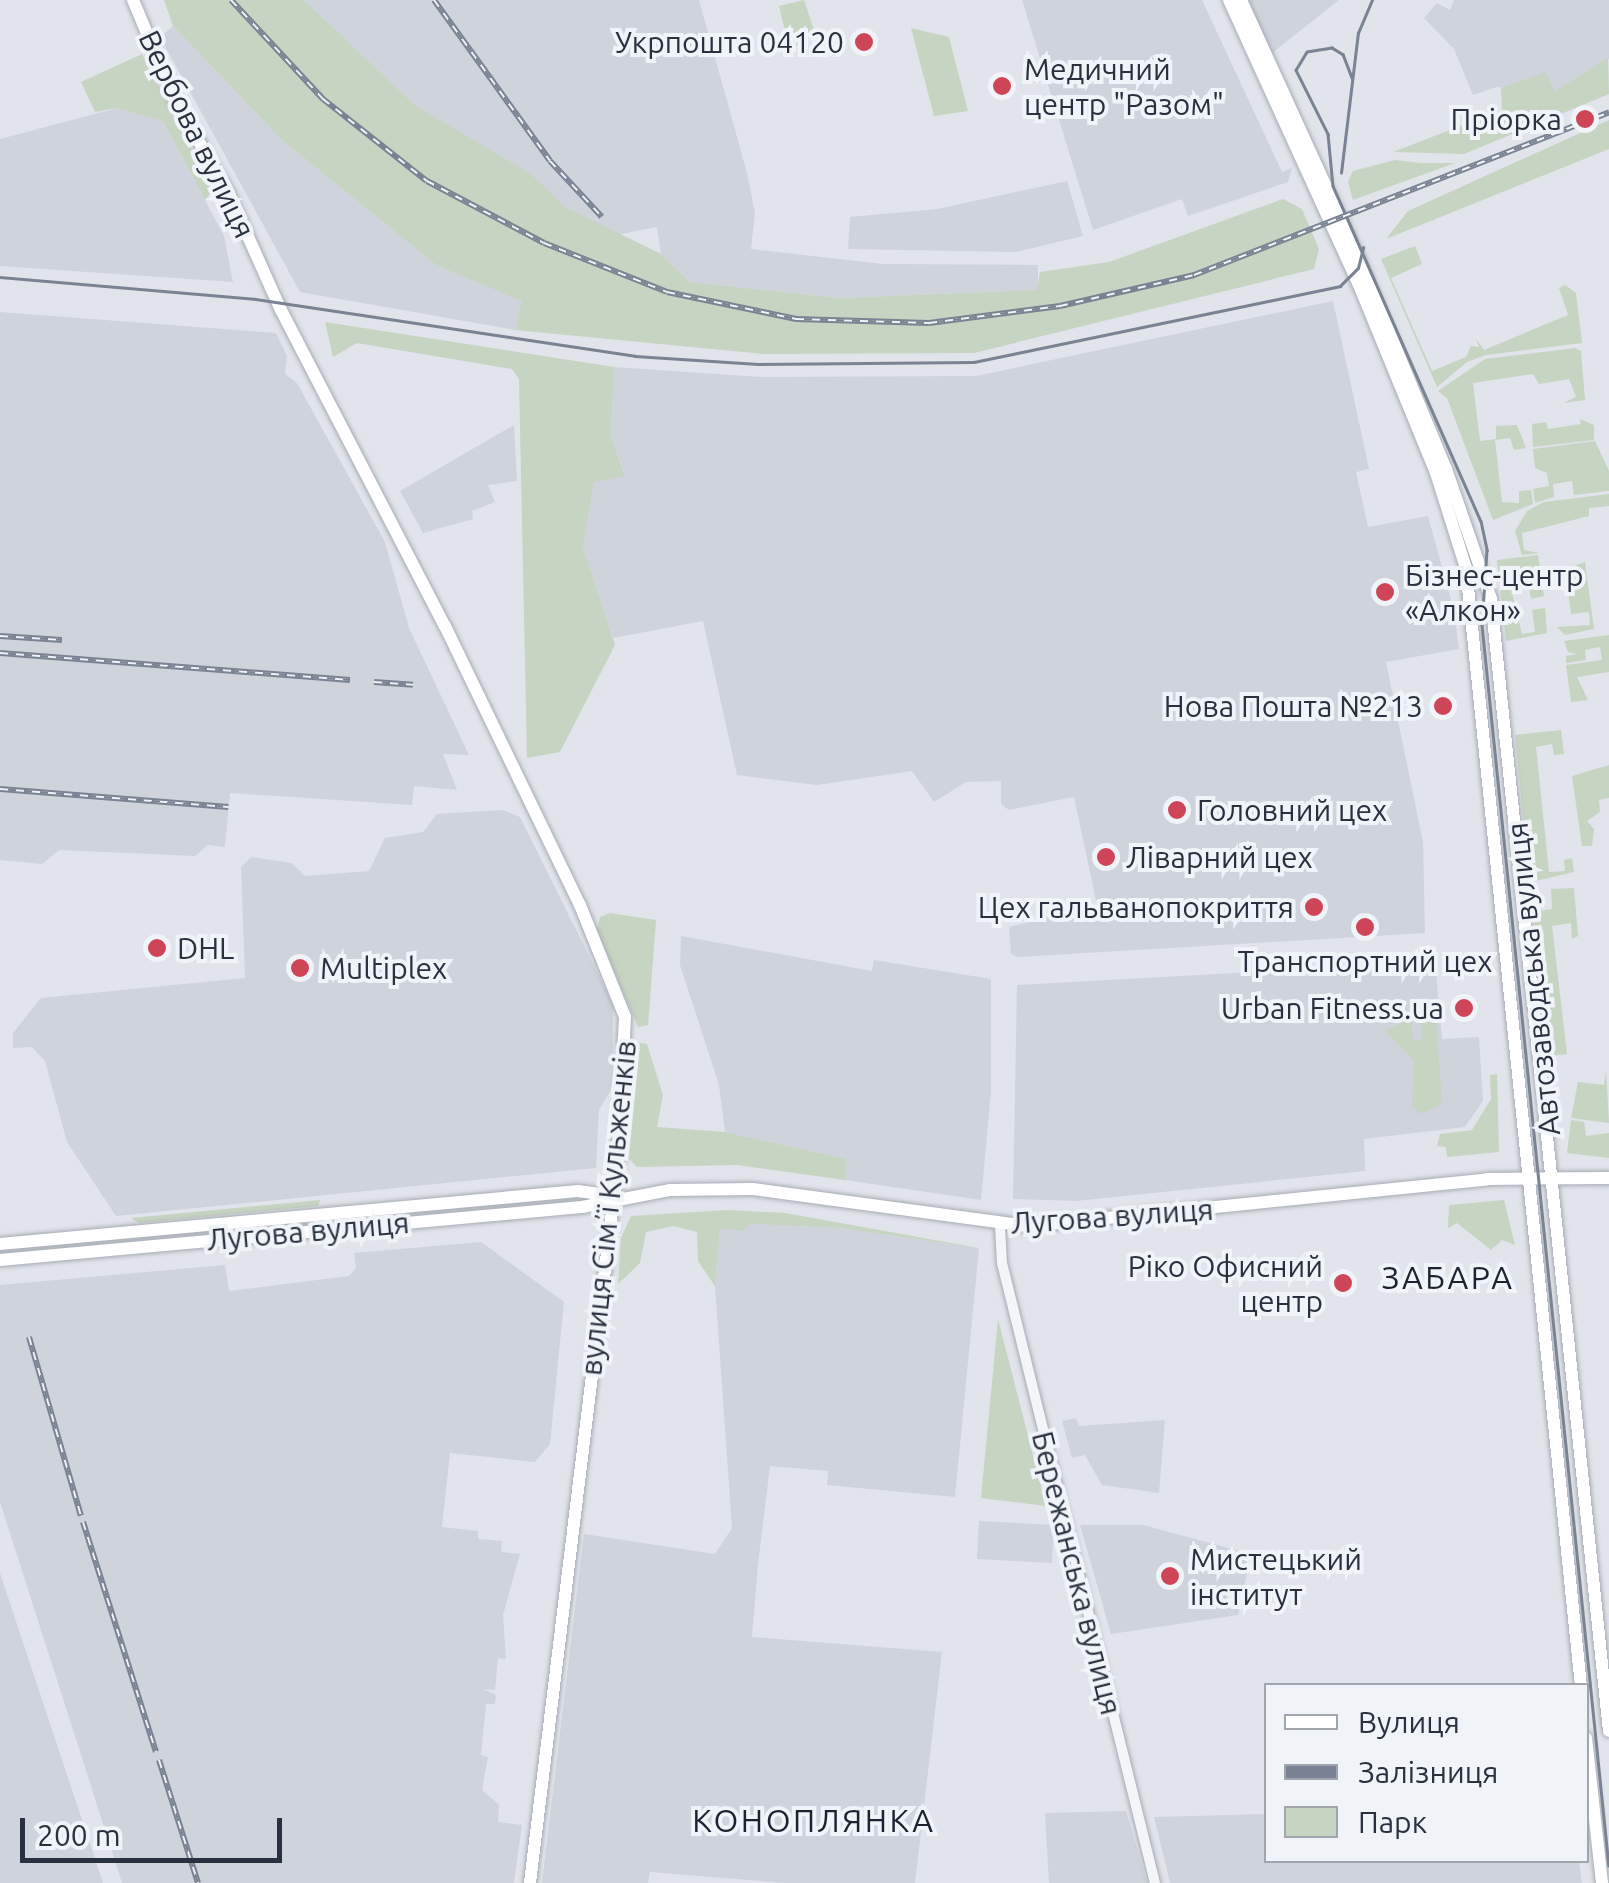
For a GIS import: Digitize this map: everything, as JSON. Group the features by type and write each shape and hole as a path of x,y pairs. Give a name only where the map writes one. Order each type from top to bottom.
{"main road":[{"name":"Вербова вулиця","path":"133,0 175,100 263,267 280,310"},
{"path":"1229,0 1351,255"},
{"path":"1240,0 1351,255"},
{"name":"Автозаводська вулиця","path":"1351,255 1446,469 1491,599 1609,1731"},
{"name":"Автозаводська вулиця","path":"1351,255 1436,473 1466,568 1581,1683"},
{"name":"вулиця Сімʼї Кульженків","path":"280,310 445,626 616,992 626,1034 614,1196 530,1883"},
{"name":"Лугова вулиця","path":"0,1244 578,1191 614,1196 754,1190 1000,1226 1108,1222 1527,1177 1608,1178"},
{"name":"Лугова вулиця","path":"0,1260 582,1206 614,1196"},
{"path":"1589,1765 1602,1883"}],"street":[{"name":"Бережанська вулиця","path":"1000,1226 1002,1264 1154,1883"}],"shaded area":[{"path":"304,0 699,0 747,173 755,213 751,249 883,264 1038,265 1038,290 840,298 690,282 661,254 657,227 616,235 565,207 531,175 416,106"},
{"path":"1022,0 1202,0 1282,172 1292,168 1288,182 1188,216 1182,199 1093,230"},
{"path":"1246,0 1339,0 1272,53"},
{"path":"1454,0 1609,0 1609,59 1555,92 1497,87 1473,95 1454,49 1424,18 1437,3 1450,10"},
{"path":"173,26 283,141 436,265 523,301 515,330 300,292 160,37"},
{"path":"117,108 163,121 224,236 233,282 0,266 0,139"},
{"path":"1067,181 1083,236 1016,252 848,249 850,217 937,209"},
{"path":"1333,301 1369,469 1356,472 1368,527 1428,516 1454,611 1459,649 1386,662 1423,842 1425,933 1018,957 1011,954 1009,927 1097,905 1074,797 1009,810 1001,804 1001,781 966,782 934,802 912,771 817,785 737,775 703,621 613,638 583,546 594,482 625,475 611,437 614,367 761,377 976,376"},
{"path":"0,312 276,333 287,356 285,374 297,383 385,542 409,628 469,755 443,754 457,790 414,786 412,805 230,793 225,847 208,845 195,856 59,850 42,864 0,860"},
{"path":"514,425 517,481 488,485 495,502 472,511 473,519 423,533 400,491"},
{"path":"503,810 520,817 613,1004 613,1086 599,1110 596,1168 116,1216 67,1142 45,1061 32,1047 13,1048 13,1033 41,998 245,978 241,867 251,857 292,863 305,876 369,871 385,838 423,832 437,814"},
{"path":"681,936 872,971 874,960 991,979 991,1091 981,1200 845,1180 847,1159 725,1132 719,1085 680,965"},
{"path":"1435,962 1442,1039 1479,1037 1483,1101 1465,1127 1364,1139 1365,1171 1076,1201 1013,1199 1017,985"},
{"path":"750,1224 840,1228 979,1248 955,1497 827,1485 828,1471 770,1466 758,1564 752,1637 942,1652 915,1883 785,1883 650,1872 648,1883 542,1883 584,1534 715,1554 732,1528 715,1286 720,1229"},
{"path":"481,1242 564,1302 550,1444 535,1462 450,1453 442,1527 478,1531 478,1539 502,1541 501,1552 520,1554 503,1615 506,1659 498,1658 495,1690 483,1689 496,1695 495,1704 486,1704 481,1755 488,1757 482,1790 499,1805 498,1822 522,1825 514,1883 122,1883 0,1502 0,1285 225,1265 229,1291 349,1276 356,1268 354,1253"},
{"path":"1076,1418 1079,1426 1165,1420 1159,1493 1102,1485 1085,1455 1072,1458 1062,1421"},
{"path":"979,1521 1054,1525 1052,1563 977,1559"},
{"name":"Мистецький інститут","path":"1080,1525 1143,1525 1251,1554 1238,1615 1111,1634"},
{"path":"0,1573 103,1883 0,1883"},
{"path":"1126,1811 1147,1883 1049,1883 1045,1813"},
{"path":"1264,1814 1264,1863 1579,1863 1582,1883 1170,1883 1154,1817"}],"green space":[{"path":"164,0 304,0 416,106 531,174 565,207 661,254 690,282 840,298 1037,290 1040,272 1109,262 1283,199 1302,209 1319,249 1314,269 974,353 764,354 515,330 522,301 436,265 283,141 173,26"},
{"path":"804,0 814,30 790,51 779,6"},
{"path":"911,28 949,37 968,111 934,116"},
{"path":"142,54 213,190 205,200 163,121 116,108 95,112 81,82"},
{"path":"1608,58 1609,94 1464,154 1393,152 1502,110 1501,88 1545,72 1555,91"},
{"path":"1609,120 1609,149 1386,239 1408,211"},
{"path":"1395,160 1455,163 1353,200 1348,182 1353,171"},
{"path":"1415,246 1422,264 1391,278 1432,371 1466,357 1471,346 1479,347 1476,339 1484,350 1568,315 1559,288 1565,285 1576,293 1582,343 1486,355 1467,362 1437,387 1381,259"},
{"path":"325,322 614,367 611,437 625,476 594,482 583,546 615,645 560,752 527,758 519,379 512,369 357,343 333,357"},
{"path":"1575,348 1581,351 1585,400 1563,403 1576,397 1569,379 1539,384 1533,374 1473,383 1480,441 1496,439 1496,426 1517,425 1526,448 1514,450 1510,438 1495,440 1502,502 1519,503 1519,491 1531,490 1533,504 1493,520 1447,398 1438,391 1485,359"},
{"path":"1580,419 1594,425 1594,440 1533,447 1532,424 1546,422 1548,429 1581,424"},
{"path":"1595,441 1609,471 1609,491 1574,495 1572,481 1553,484 1554,497 1535,503 1533,489 1549,486 1547,473 1535,468 1533,449"},
{"path":"1609,494 1609,506 1589,508 1589,516 1522,533 1524,550 1539,553 1522,555 1515,531 1527,511 1544,502"},
{"path":"1538,555 1544,596 1531,599 1527,576 1515,577 1513,597 1522,634 1535,632 1532,610 1545,608 1547,633 1506,641 1497,560"},
{"path":"1585,562 1594,629 1565,635 1557,627 1590,625 1589,612 1571,614 1566,576 1551,574"},
{"path":"1609,635 1609,672 1577,677 1588,700 1571,702 1566,665 1602,660 1600,647 1585,650 1586,660 1566,663 1566,656 1577,654 1568,652 1564,641"},
{"path":"1561,730 1564,754 1554,755 1552,744 1536,747 1549,872 1565,871 1564,860 1572,858 1574,872 1536,881 1529,877 1515,735"},
{"path":"1609,765 1609,798 1599,800 1600,812 1587,821 1594,829 1592,846 1582,846 1572,776"},
{"path":"1574,888 1578,936 1572,939 1571,923 1552,926 1567,1054 1550,1056 1531,894 1536,890 1539,911 1552,909 1551,889"},
{"path":"610,913 656,920 648,1025 638,1027 597,930 600,917"},
{"path":"1436,1018 1442,1104 1421,1114 1412,1106 1414,1061 1385,1031 1411,1019 1413,1040 1421,1040 1421,1019"},
{"path":"640,1043 647,1044 663,1095 657,1127 725,1132 847,1159 845,1180 737,1165 637,1167 629,1159"},
{"path":"1606,1070 1609,1123 1571,1118 1578,1082 1604,1085"},
{"path":"1497,1074 1499,1152 1447,1157 1446,1147 1437,1146 1440,1134 1472,1130 1491,1099 1490,1075"},
{"path":"1571,1120 1584,1122 1586,1136 1609,1133 1609,1158 1567,1153"},
{"path":"320,1200 318,1206 139,1223 131,1218"},
{"path":"1504,1200 1515,1245 1502,1240 1491,1250 1457,1223 1448,1228 1449,1205"},
{"path":"728,1210 785,1213 979,1248 840,1228 750,1224 743,1231 720,1229 715,1286 698,1261 697,1232 674,1226 646,1232 640,1263 618,1284 621,1238 631,1216"},
{"path":"998,1319 1046,1506 981,1498"}],"tram line":[{"path":"1341,173 1358,33 1372,0"},
{"path":"1352,79 1343,55 1332,48 1307,52 1296,70 1328,134 1333,186 1481,521 1487,550 1482,625 1609,1866"},
{"path":"0,277 255,299 635,356 758,364 974,362 1340,286 1358,268 1363,248"}],"railway":[{"path":"231,0 323,99 427,181 544,243 667,292 796,319 929,323 1060,306 1194,275 1609,112"},
{"path":"434,0 550,161 602,217"},
{"path":"0,636 62,640"},
{"path":"0,653 350,680"},
{"path":"374,682 413,685"},
{"path":"0,789 228,807"},
{"path":"29,1337 81,1516"},
{"path":"83,1522 156,1752"},
{"path":"159,1760 198,1883"}],"place":[{"name":"Укрпошта 04120","path":"864,42"},
{"name":"Медичний центр \"Разом\"","path":"1002,86"},
{"name":"Пріорка","path":"1585,119"},
{"name":"Бізнес-центр «Алкон»","path":"1385,592"},
{"name":"Нова Пошта №213","path":"1443,706"},
{"name":"Головний цех","path":"1177,810"},
{"name":"Ліварний цех","path":"1106,857"},
{"name":"Цех гальванопокриття","path":"1314,907"},
{"name":"Транспортний цех","path":"1365,927"},
{"name":"DHL","path":"157,948"},
{"name":"Multiplex","path":"300,968"},
{"name":"Urban Fitness.ua","path":"1464,1008"},
{"name":"Ріко Офисний центр","path":"1343,1283"},
{"name":"Мистецький інститут","path":"1170,1576"}],"district":[{"name":"ЗАБАРА","path":"1448,1277"},
{"name":"КОНОПЛЯНКА","path":"814,1820"}]}
